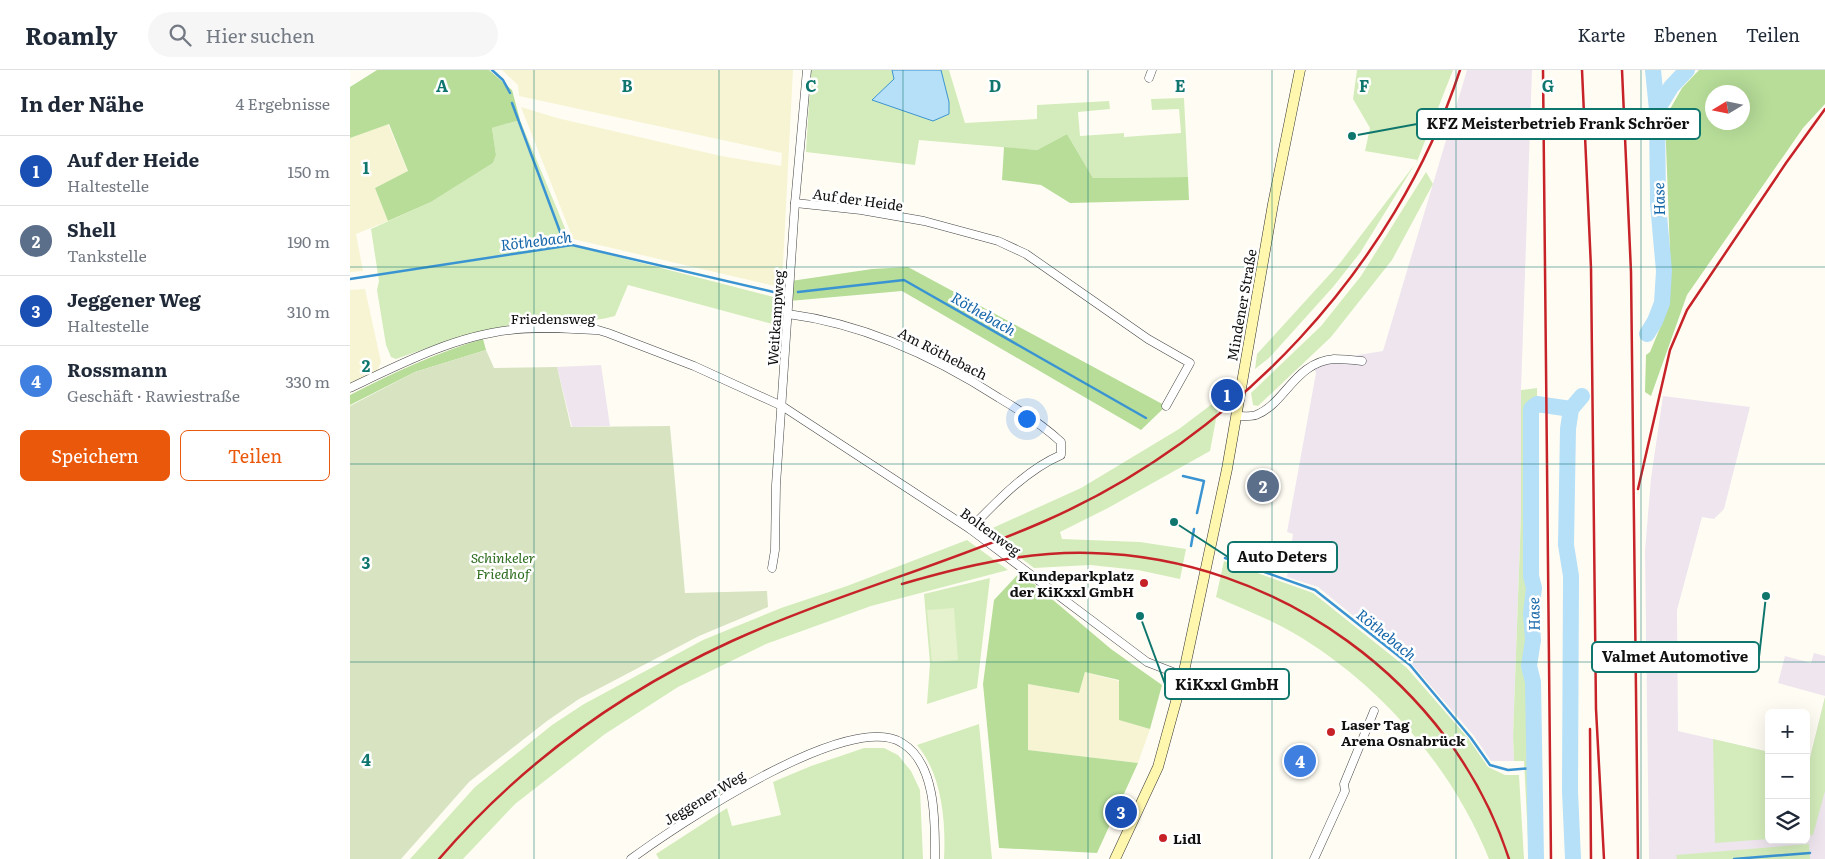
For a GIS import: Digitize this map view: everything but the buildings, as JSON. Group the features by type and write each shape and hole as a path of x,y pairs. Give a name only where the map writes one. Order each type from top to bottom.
{"main road":[{"name":"Mindener Straße","path":"1115,859 1158,767 1183,676 1236,416 1273,204 1300,70"}],"street":[{"name":"Weitkampweg","path":"772,568 775,550 776,485 795,203 807,70"},
{"path":"1149,78 1152,70"},
{"name":"Auf der Heide","path":"795,203 924,221 998,241 1026,254 1148,339 1190,363 1166,406"},
{"name":"Am Röthebach","path":"788,314 848,325 885,338 934,360 974,382 1043,425 1061,442 1061,455 1045,462 994,504 970,529"},
{"name":"Friedensweg","path":"350,388 386,370 450,345 490,333 531,328 598,330 694,366 782,406"},
{"path":"1236,416 1254,416 1265,411 1296,377 1313,366 1333,359 1362,361"},
{"name":"Boltenweg","path":"782,406 970,529 1147,662 1183,676"},
{"path":"1314,859 1345,792 1344,784 1374,711"},
{"name":"Jeggener Weg","path":"631,859 718,801 807,755 861,738 884,737 903,743 923,769 933,800 935,859"}],"shaded area":[{"path":"502,70 793,70 782,284 779,287 573,239 521,107 557,118 721,156 781,166 782,153 519,96 518,85"},
{"path":"1467,70 1532,70 1521,390 1521,514 1513,736 1514,761 1491,761 1474,736 1411,663 1318,587 1287,577 1293,534 1287,532 1316,373 1313,366 1333,359 1383,351"},
{"path":"388,124 408,172 375,188 388,221 356,234 363,271 350,272 350,138"},
{"path":"365,289 381,362 377,371 350,384 350,290"},
{"path":"601,365 610,426 572,427 557,367"},
{"path":"1663,396 1750,407 1724,509 1714,519 1702,517 1677,610 1678,731 1765,751 1765,844 1810,844 1810,758 1825,697 1825,859 1649,859 1645,551 1651,478"},
{"path":"1814,653 1825,656 1825,696 1778,683 1785,656 1811,663"},
{"path":"1085,672 1119,681 1119,720 1150,729 1138,763 1028,750 1028,684 1079,693"}],"green space":[{"path":"377,70 489,70 512,90 520,120 492,128 496,155 493,163 431,202 388,221 375,188 408,171 389,124 350,138 350,87"},
{"path":"811,70 949,70 965,123 1037,119 1037,105 1109,101 1110,109 1078,112 1080,136 1124,133 1124,137 1181,133 1179,109 1152,110 1151,99 1184,98 1188,177 1093,178 1067,134 1037,150 919,140 915,165 806,152"},
{"path":"1357,70 1453,70 1417,160 1365,151 1370,128 1353,99"},
{"path":"1699,70 1825,70 1825,104 1803,128 1687,295 1651,396 1645,392 1646,355 1650,352 1665,316 1671,279 1665,118 1682,88"},
{"path":"520,120 572,245 789,301 787,328 628,285 615,316 584,321 541,322 495,328 445,342 396,359 391,357 386,345 377,290 379,281 371,229 431,202 493,163 496,155 492,128"},
{"path":"1067,134 1093,178 1188,177 1189,200 1070,203 1041,185 1002,180 1004,147 1037,150"},
{"path":"1415,164 1360,253 1333,287 1269,358 1255,369 1257,354 1340,263"},
{"path":"1426,172 1433,184 1392,260 1331,337 1258,406 1253,405 1251,393 1321,326 1361,276"},
{"path":"908,267 1166,406 1141,430 902,291 789,301 791,281 872,269"},
{"path":"483,339 486,350 415,372 350,405 350,395 366,387 432,357"},
{"name":"Schinkeler Friedhof","path":"486,350 494,368 557,367 571,427 670,426 685,593 767,591 768,607 699,636 579,699 547,721 469,782 401,859 350,859 350,406 415,372"},
{"path":"1537,388 1537,774 1540,859 1529,859 1524,761 1514,761 1513,736 1521,514 1521,390"},
{"path":"1220,398 1210,451 1108,508 1060,532 1062,539 1140,542 1186,549 1180,579 1138,570 1090,565 1034,568 986,531 1081,488 1179,429"},
{"path":"967,540 1008,570 871,606 766,644 678,687 605,734 515,804 463,859 410,859 475,787 552,725 584,704 703,640 781,608 847,586"},
{"path":"1224,561 1313,593 1407,668 1468,738 1488,767 1505,775 1519,775 1524,859 1489,859 1474,826 1436,763 1413,734 1361,681 1332,658 1292,632 1216,597"},
{"path":"1020,572 1111,649 1162,685 1150,729 1119,720 1119,680 1085,672 1079,693 1028,684 1028,750 1138,763 1097,853 999,848 983,684 994,600"},
{"path":"990,578 977,688 927,704 930,663 924,594"},
{"path":"954,608 958,660 932,662 927,610"},
{"path":"1825,697 1825,791 1813,835 1810,835 1810,799 1810,758"},
{"path":"979,724 992,859 944,859 941,799 932,770 917,745"},
{"path":"1713,739 1765,751 1765,839 1715,843"},
{"path":"864,748 884,748 898,755 911,771 920,790 923,859 659,859 656,854 727,808 732,826 781,815 773,782 811,766"},
{"path":"1809,844 1810,859 1677,859 1676,855"}],"water":[{"path":"892,70 941,70 949,102 949,114 933,121 872,100 894,79"}],"waterway":[{"path":"492,70 503,80 510,93"},
{"path":"1653,70 1657,110"},
{"name":"Hase","path":"1647,334 1655,321 1662,303 1664,271 1658,204 1657,110 1671,87 1687,70"},
{"path":"512,103 562,237"},
{"name":"Röthebach","path":"350,279 572,245 782,294"},
{"name":"Röthebach","path":"798,292 904,280 1146,418"},
{"name":"Hase","path":"1573,859 1570,791 1571,576 1566,545 1568,429 1571,409 1582,396"},
{"name":"Hase","path":"1536,859 1533,682 1529,666 1533,640 1531,614 1534,588 1531,576 1531,409 1537,404 1571,409"},
{"name":"Röthebach","path":"1183,476 1204,481 1197,513"},
{"name":"Röthebach","path":"1191,546 1194,529"},
{"name":"Röthebach","path":"1225,558 1315,590 1410,665 1471,738 1490,765 1508,770 1533,768"},
{"path":"1734,859 1810,853"}],"railway":[{"path":"439,859 470,825 537,762 611,708 690,661 770,624 967,552 1045,521 1115,486 1181,443 1243,394 1300,338 1350,278 1395,212 1431,143 1460,70"},
{"path":"1543,70 1551,859"},
{"path":"1582,70 1591,268 1596,709 1604,859"},
{"path":"1622,70 1631,272 1638,859"},
{"path":"1638,489 1670,350 1687,310 1786,163 1825,109"},
{"path":"902,584 949,571 1019,557 1043,554 1091,553 1159,560 1226,578 1289,605 1348,641 1400,685 1446,737 1482,795 1509,859"},
{"path":"1590,729 1591,859"}],"place":[{"name":"KFZ Meisterbetrieb Frank Schröer","path":"1352,136"},
{"name":"Auf der Heide","path":"1227,395"},
{"name":"Shell","path":"1263,486"},
{"name":"Auto Deters","path":"1174,522"},
{"name":"Kundeparkplatz der KiKxxl GmbH","path":"1144,583"},
{"name":"Valmet Automotive","path":"1766,596"},
{"name":"KiKxxl GmbH","path":"1140,616"},
{"name":"Laser Tag Arena Osnabrück","path":"1331,732"},
{"name":"Rossmann","path":"1300,761"},
{"name":"Jeggener Weg","path":"1121,812"},
{"name":"Lidl","path":"1163,838"}]}
